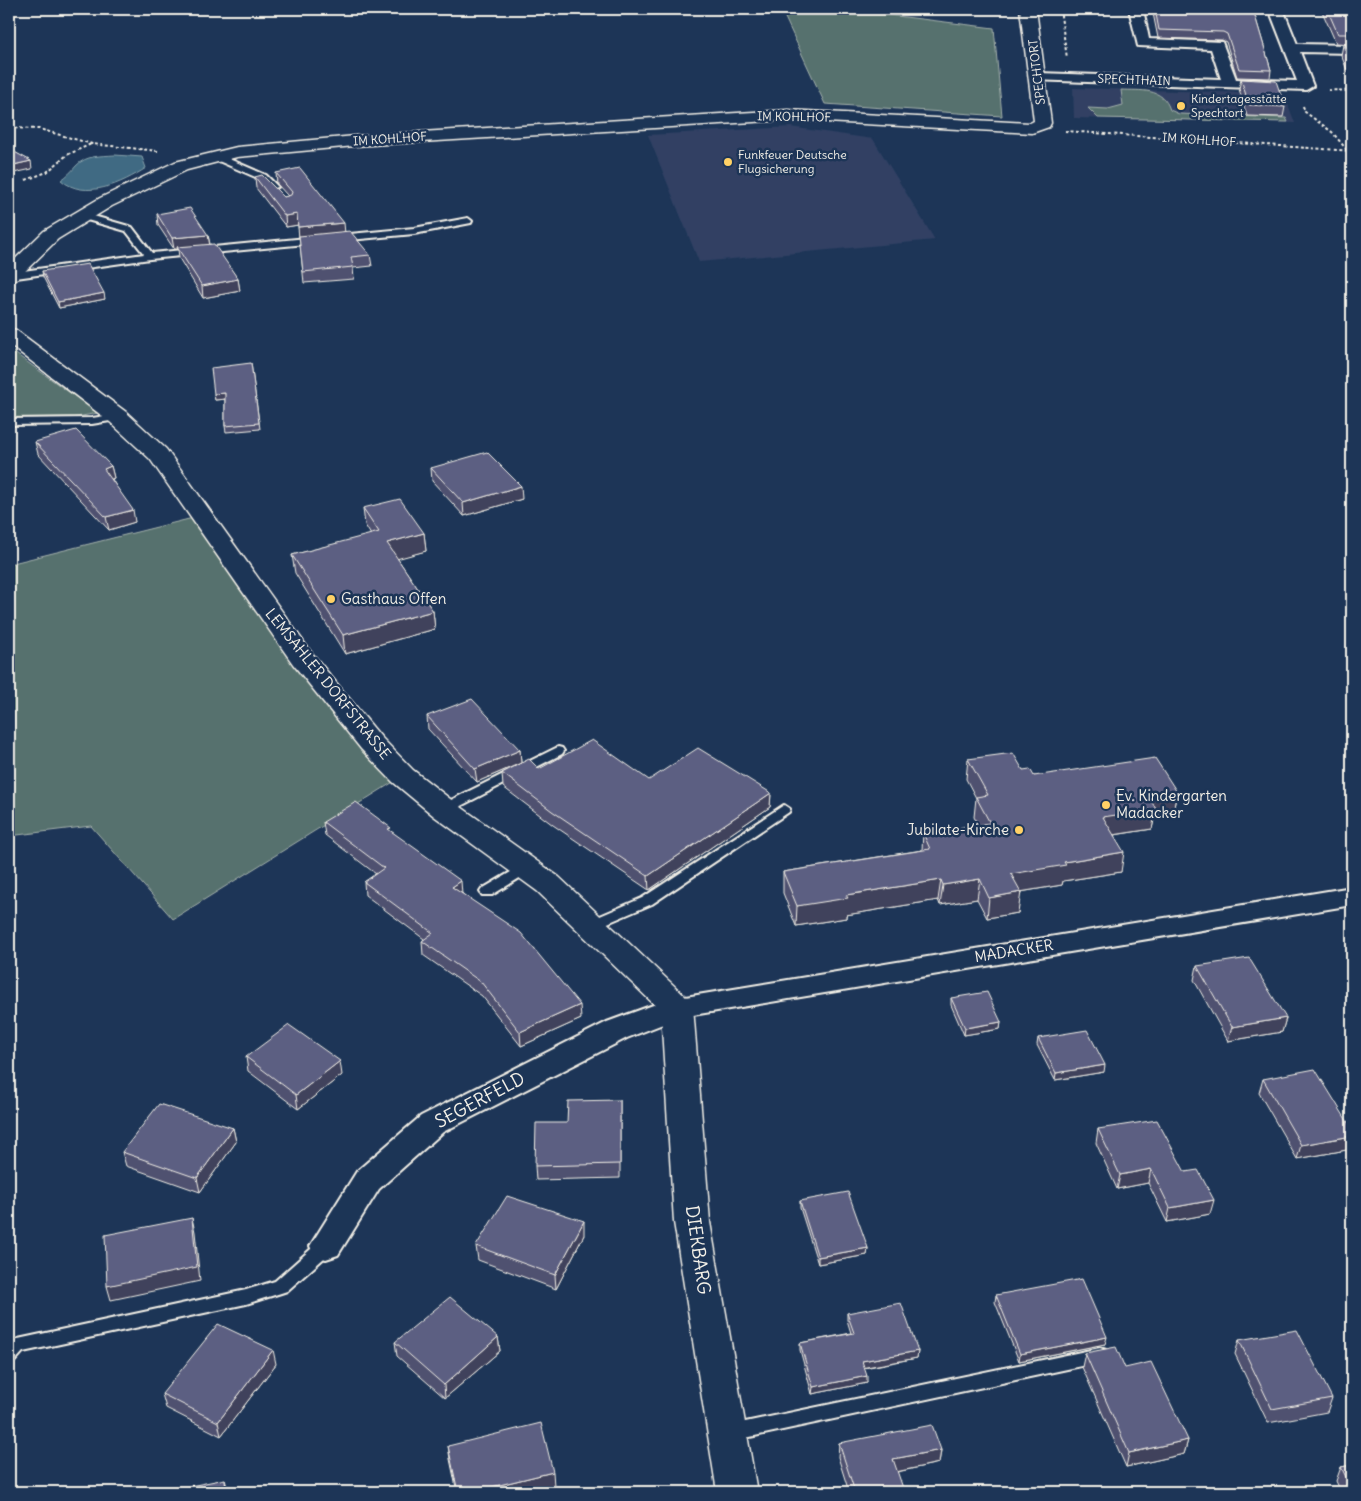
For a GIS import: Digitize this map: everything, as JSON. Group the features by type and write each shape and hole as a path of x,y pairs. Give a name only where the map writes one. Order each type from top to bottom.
{"street":[{"name":"SPECHTORT","path":"1028,9 1038,77 1042,123 1032,128"},
{"path":"1136,9 1143,43 1217,45 1230,84"},
{"path":"1276,9 1306,86 1293,85"},
{"path":"1292,48 1352,49"},
{"name":"SPECHTHAIN","path":"1038,77 1293,85"},
{"name":"IM KOHLHOF","path":"9,276 15,263 51,235 106,202 181,166 236,152 355,141 788,115 1032,128"},
{"name":"LEMSAHLER DORFSTRASSE","path":"9,334 118,417 158,454 302,658 371,743 403,776 444,809 548,884 676,1007"},
{"name":"MADACKER","path":"676,1007 1352,896"},
{"name":"SEGERFELD","path":"326,1246 368,1180 432,1124 617,1030 676,1007"},
{"name":"DIEKBARG","path":"676,1007 692,1222 737,1492"}],"lane":[{"path":"217,157 263,177 280,193"},
{"path":"83,216 128,229 150,256"},
{"path":"9,276 150,256 414,231 468,221"},
{"path":"9,422 92,421 118,417"},
{"path":"444,809 558,751"},
{"path":"591,925 647,901 784,809"},
{"path":"487,892 526,868"},
{"path":"9,1356 18,1346 246,1297 281,1286 326,1246"},
{"path":"726,1434 1112,1352"}],"path":[{"path":"1060,9 1070,78"},
{"path":"1293,85 1305,112 1332,132 1347,150"},
{"path":"9,128 39,129 92,144 161,151"},
{"name":"IM KOHLHOF","path":"1032,128 1352,151"},
{"path":"26,180 47,172 67,156 92,144"}],"shaded area":[{"name":"Kindertagesstätte Spechtort","path":"1073,88 1284,94 1295,123 1074,118"},
{"path":"790,127 873,139 935,240 699,262 648,135"},
{"path":"115,155 142,157 146,168 104,188 81,189 61,180 84,160"}],"green space":[{"path":"781,9 840,9 994,28 1002,116 825,104"},
{"path":"1121,90 1157,94 1167,103 1170,110 1179,114 1286,118 1288,122 1098,118 1088,108 1108,109 1123,105"},
{"path":"9,349 98,413 71,418 9,418"},
{"path":"201,516 403,776 173,919 91,826 9,836 9,564"}],"building":[{"path":"1155,9 1253,9 1271,70 1239,69 1227,34 1223,32 1159,30"},
{"path":"1327,9 1352,9 1352,34 1338,34"},
{"path":"1343,45 1352,45 1352,67"},
{"path":"1241,79 1276,81 1285,107 1249,105"},
{"path":"9,149 31,161 9,166"},
{"path":"300,168 344,223 298,227 297,214 285,216 255,177 262,175 284,197 291,195 292,192 276,173"},
{"path":"190,208 208,235 172,238 157,214"},
{"path":"350,231 370,255 351,257 353,267 303,272 299,236"},
{"path":"214,244 238,279 202,286 177,247"},
{"path":"88,264 104,293 58,302 42,271"},
{"path":"251,363 259,423 225,426 225,393 214,394 211,368"},
{"path":"76,430 111,466 104,469 133,510 106,517 35,442"},
{"path":"487,452 521,486 463,503 431,468"},
{"path":"400,499 424,533 387,543 433,611 343,635 292,555 379,532 363,508"},
{"path":"472,699 520,750 475,769 427,716"},
{"path":"592,740 649,780 698,748 771,793 648,876 552,811 502,773 529,759 539,769"},
{"path":"1013,753 1023,770 1030,769 1034,776 1155,758 1177,792 1148,796 1156,809 1103,817 1124,852 1064,862 1066,865 1011,874 1021,892 989,898 980,879 943,885 941,880 846,895 848,898 797,906 783,872 930,849 923,833 990,823 976,797 988,795 968,759"},
{"path":"356,802 391,828 388,829 461,881 452,887 521,933 580,1005 520,1032 481,982 422,941 433,933 364,882 384,868 323,822"},
{"path":"1249,958 1286,1018 1232,1027 1197,966"},
{"path":"987,992 1001,1022 965,1028 951,998"},
{"path":"289,1025 340,1061 296,1095 246,1057"},
{"path":"1087,1030 1105,1065 1056,1073 1038,1038"},
{"path":"1315,1069 1352,1129 1352,1136 1301,1145 1263,1079"},
{"path":"620,1100 620,1164 535,1166 536,1123 567,1123 568,1101"},
{"path":"159,1104 233,1128 197,1178 122,1152"},
{"path":"1157,1120 1185,1172 1198,1170 1214,1200 1170,1208 1151,1169 1120,1175 1098,1129"},
{"path":"848,1192 868,1248 818,1257 800,1201"},
{"path":"507,1196 584,1221 555,1275 476,1246"},
{"path":"192,1218 197,1267 107,1286 105,1235"},
{"path":"1082,1279 1107,1337 1020,1354 996,1295"},
{"path":"450,1297 498,1337 444,1385 395,1342"},
{"path":"901,1303 918,1351 862,1361 867,1376 813,1387 800,1343 854,1333 847,1313"},
{"path":"218,1324 273,1350 218,1422 162,1394"},
{"path":"1297,1330 1332,1398 1272,1409 1239,1340"},
{"path":"1116,1347 1125,1368 1151,1362 1188,1440 1129,1453 1085,1353"},
{"path":"541,1423 553,1472 471,1492 458,1492 448,1446"},
{"path":"932,1425 941,1450 893,1459 904,1491 855,1492 839,1443"},
{"path":"1352,1465 1352,1489 1341,1467"},
{"path":"225,1479 226,1492 161,1492"}],"place":[{"name":"Kindertagesstätte Spechtort","path":"1181,106"},
{"name":"Funkfeuer Deutsche Flugsicherung","path":"728,162"},
{"name":"Gasthaus Offen","path":"331,599"},
{"name":"Ev. Kindergarten Madacker","path":"1106,805"},
{"name":"Jubilate-Kirche","path":"1019,830"}]}
